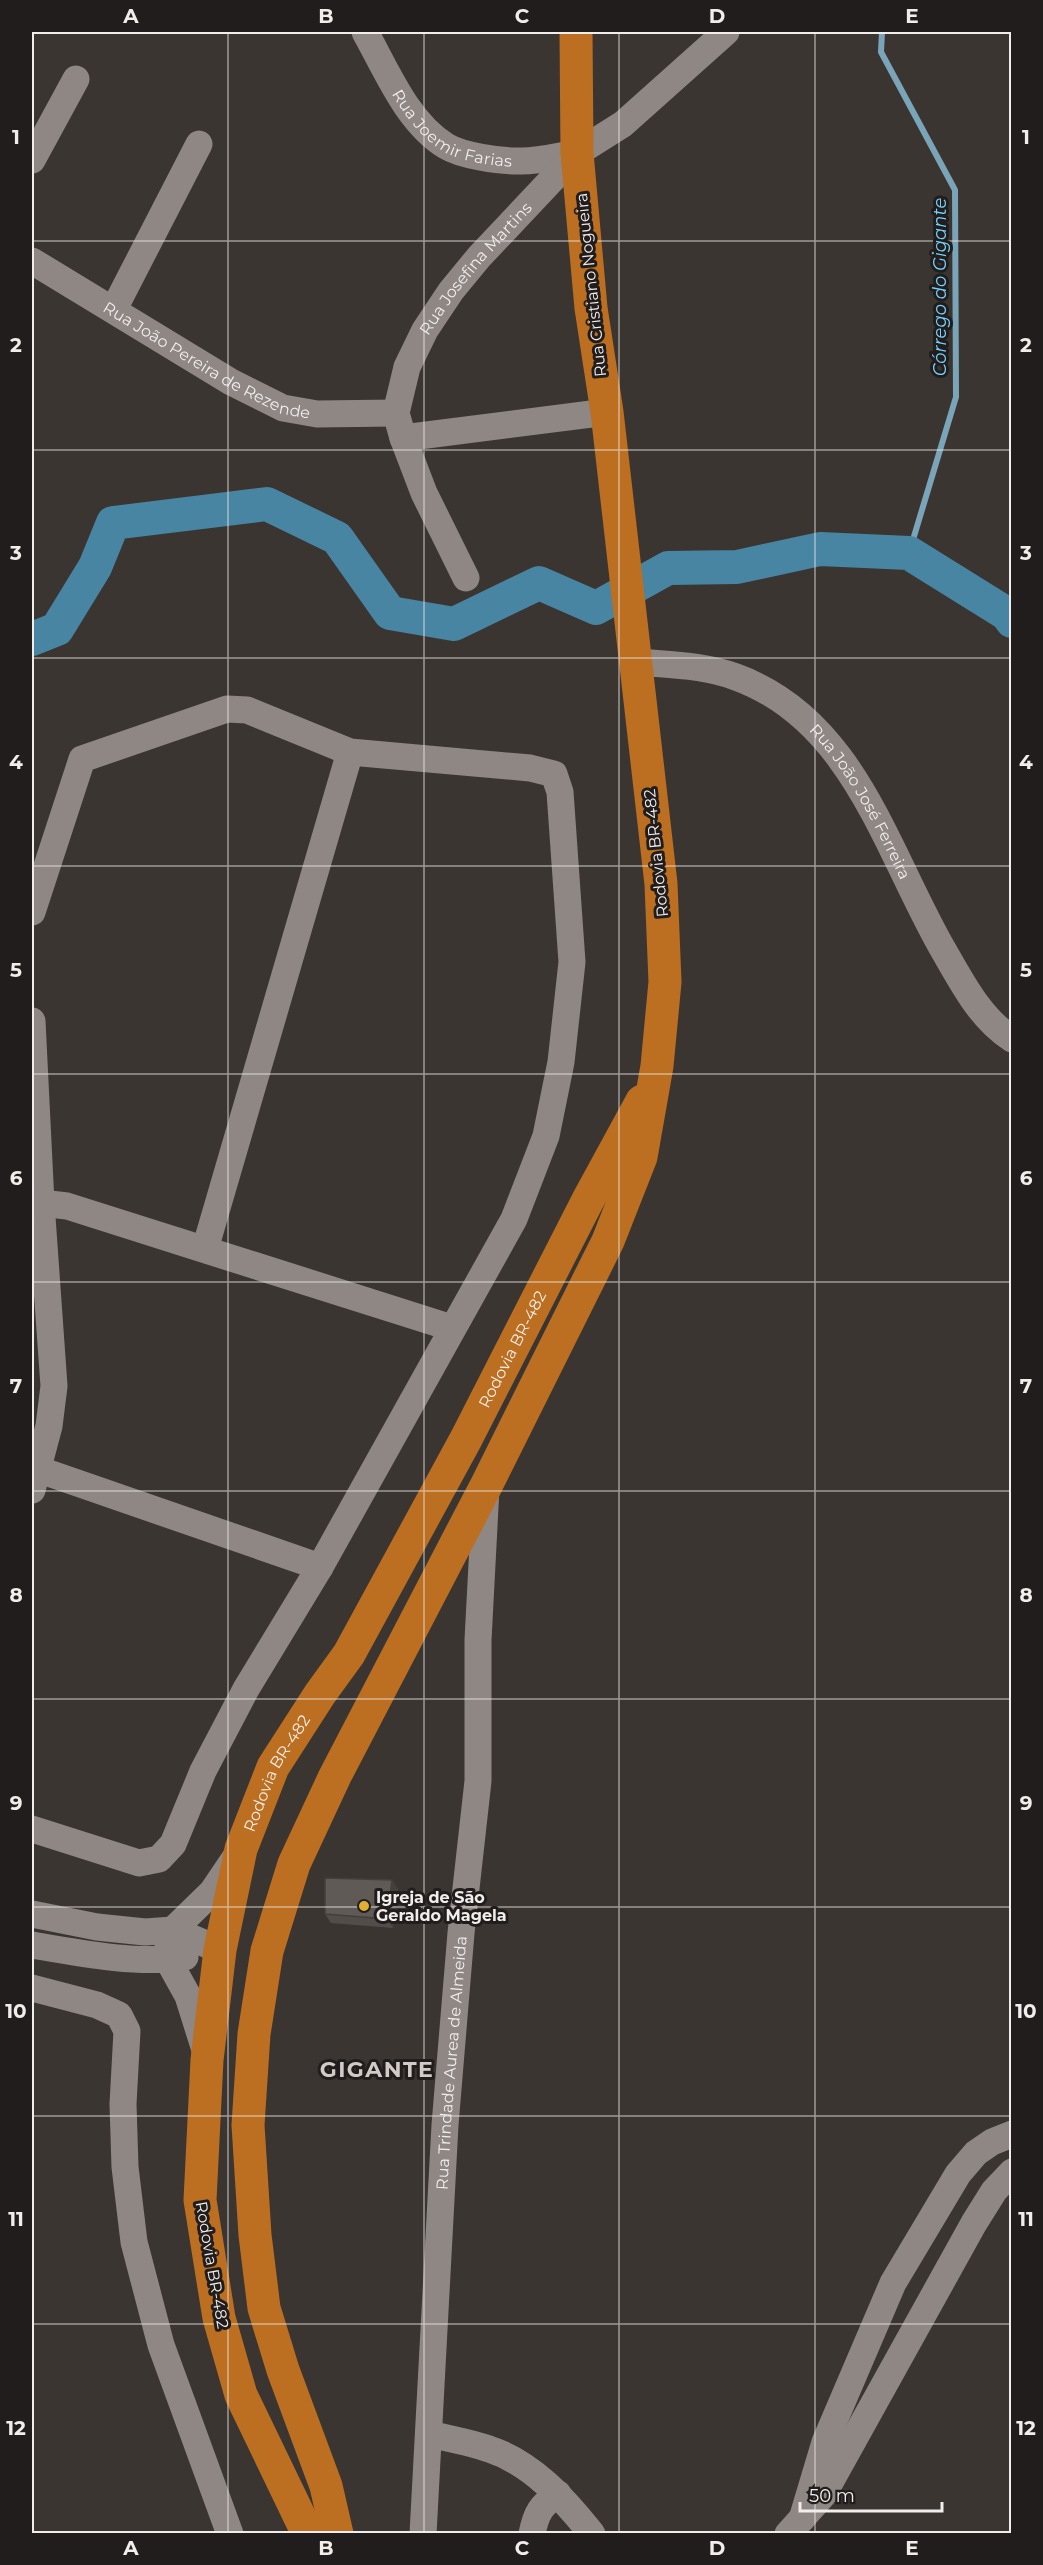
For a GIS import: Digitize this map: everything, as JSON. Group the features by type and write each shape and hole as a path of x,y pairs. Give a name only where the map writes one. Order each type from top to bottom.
{"highway":[{"name":"Rua Cristiano Nogueira","path":"576,32 577,153 591,308 632,627"},
{"name":"Rodovia BR-482","path":"337,2534 326,2486 283,2370 264,2308 248,2125 254,2034 267,1951 294,1864 335,1776 487,1484 608,1241 641,1157 657,1066 665,982 661,884 632,627"},
{"name":"Rodovia BR-482","path":"308,2534 242,2396 219,2318 200,2200 207,2060 220,1950 241,1849 273,1767 355,1645 466,1439 583,1209 654,1078"},
{"path":"220,1950 247,1955 267,1951"}],"street":[{"name":"Rua Joemir Farias","path":"365,32 411,113 448,147 475,155 519,161 577,153"},
{"name":"Rua Josefina Martins","path":"399,425 407,368 425,330 451,291 479,256 577,153 623,124 726,32"},
{"path":"32,160 76,79"},
{"path":"114,309 200,144"},
{"name":"Rua João Pereira de Rezende","path":"32,261 231,382 283,408 399,425 606,412"},
{"path":"399,425 424,493 466,578"},
{"name":"Rua João José Ferreira","path":"637,662 704,668 737,677 776,698 817,729 854,777 935,936 975,1003 1002,1033 1011,1039"},
{"path":"32,912 82,759 227,709 247,710 350,752 530,768 554,774 560,792 572,962 559,1072 546,1136 514,1219 320,1567 246,1689 203,1771 173,1844 159,1859 140,1863 32,1829"},
{"path":"205,1248 350,752"},
{"path":"32,1021 40,1203 54,1386 49,1426 34,1479 320,1567"},
{"path":"40,1203 66,1206 205,1248 452,1328"},
{"name":"Rua Trindade Aurea de Almeida","path":"423,2534 445,2125 461,1933 478,1781 478,1640 487,1484"},
{"path":"207,2060 197,2016 168,1960 168,1945 173,1930 212,1892 241,1849"},
{"path":"33,1918 145,1932 173,1930 220,1950"},
{"path":"32,1945 95,1955 168,1960 220,1950"},
{"path":"32,1988 98,2005 118,2015 127,2031 123,2104 125,2167 134,2242 160,2345 230,2534"},
{"path":"795,2526 825,2442 893,2283 958,2174 976,2153 1011,2135"},
{"path":"795,2526 823,2495 974,2223 994,2191 1011,2172"},
{"path":"430,2434 500,2454 520,2463 558,2494 592,2534"},
{"path":"532,2534 535,2516 543,2504 558,2494"}],"building":[{"name":"Igreja de São Geraldo Magela","path":"325,1878 392,1880 387,1919 325,1914"}],"waterway":[{"name":"Córrego do Gigante","path":"882,32 881,52 955,190 956,397 909,553"},
{"path":"32,639 57,629 95,567 113,523 267,504 337,538 390,613 454,624 539,583 596,608 668,568 737,567 820,549 909,553 1007,614 1012,621"}],"place":[{"name":"Igreja de São Geraldo Magela","path":"364,1906"}],"district":[{"name":"GIGANTE","path":"377,2069"}]}
